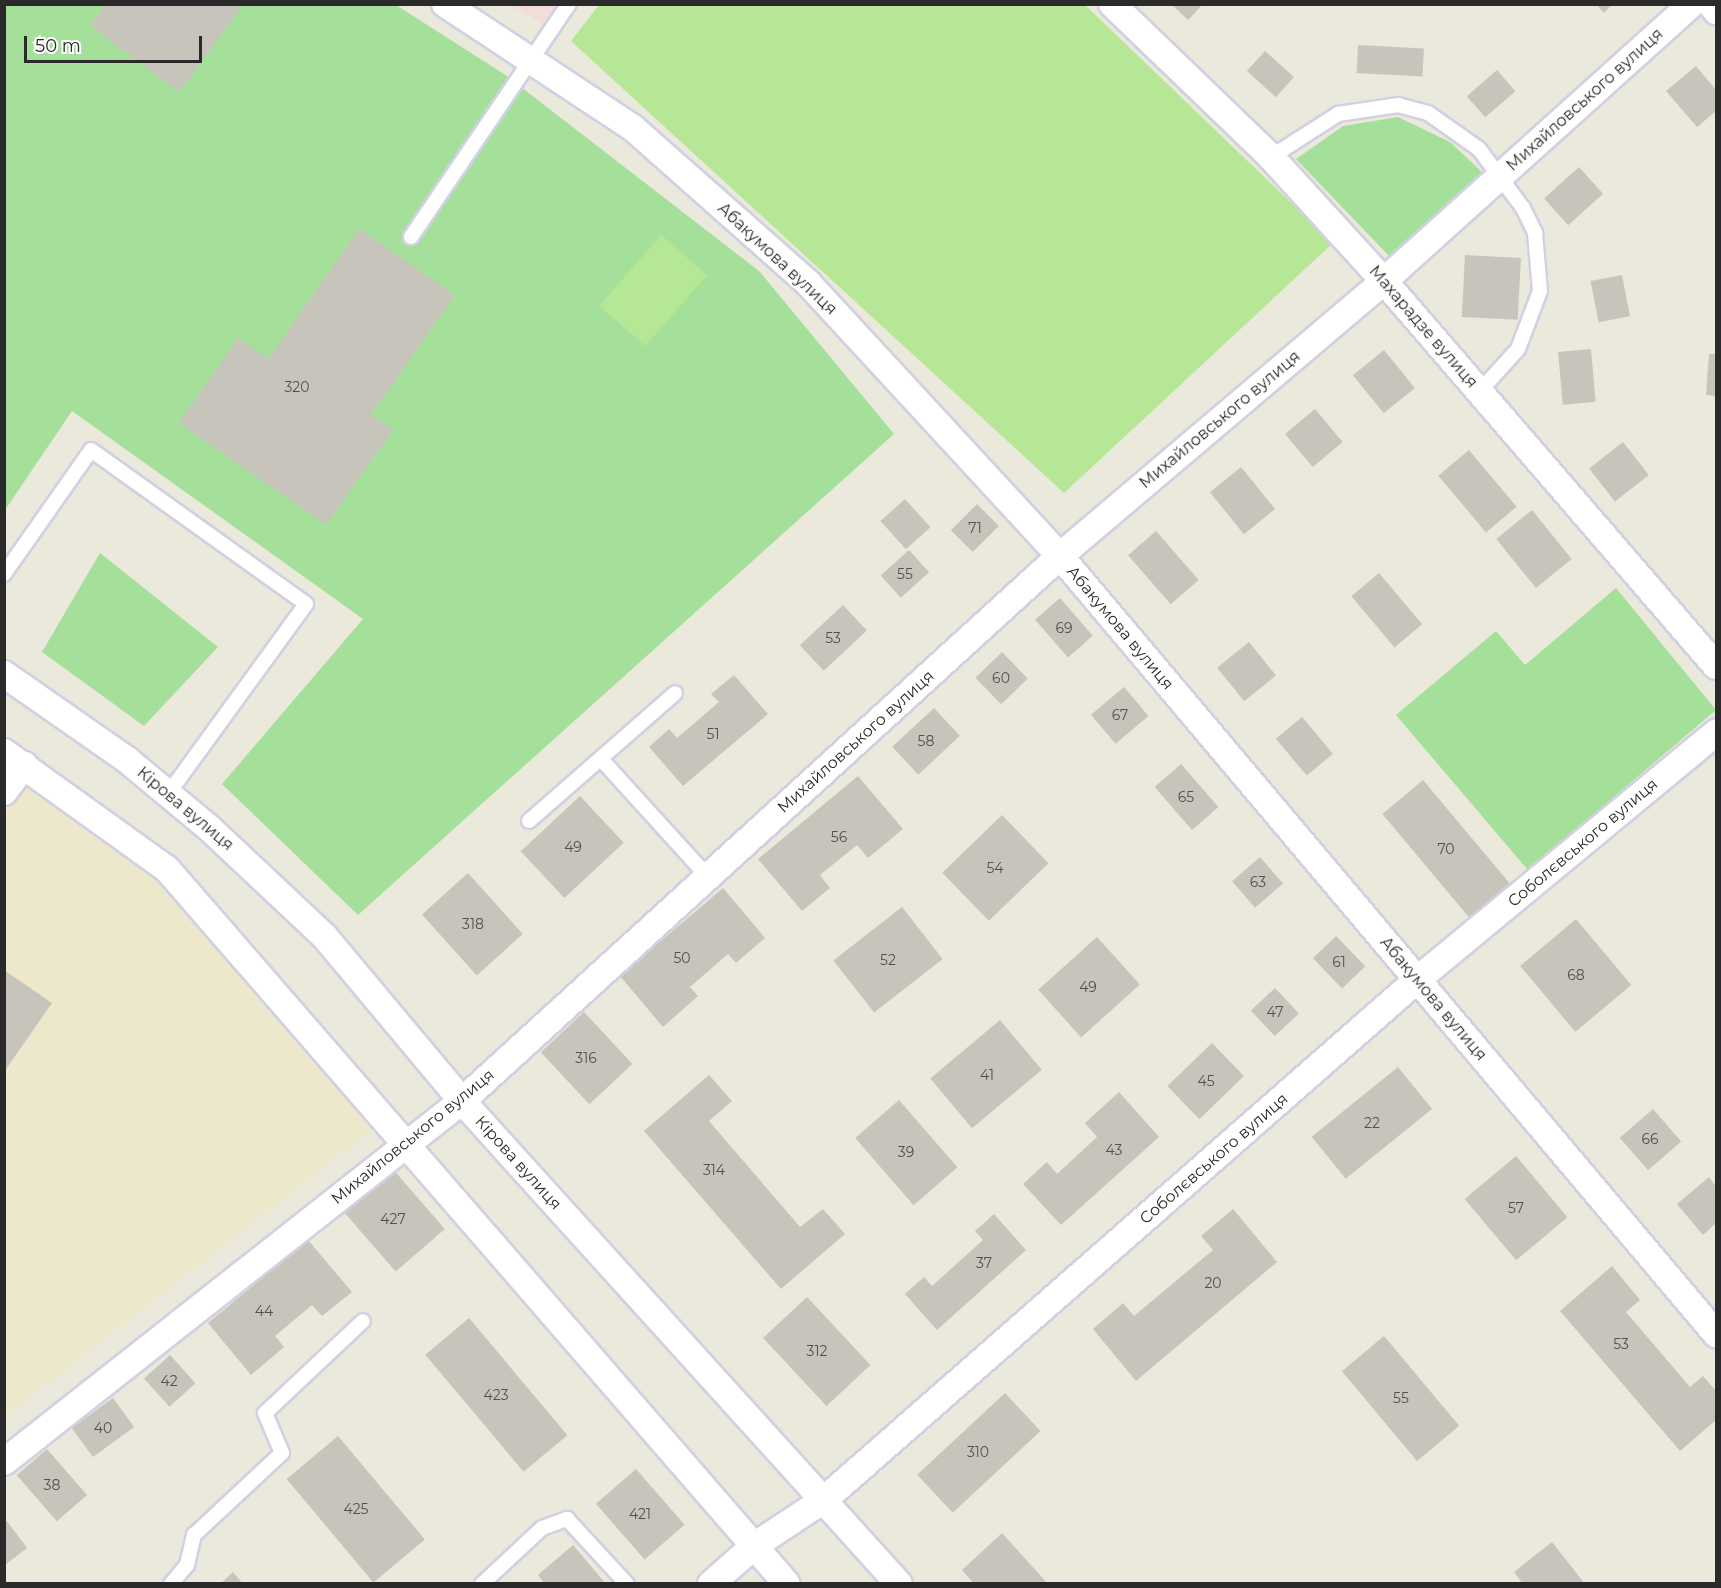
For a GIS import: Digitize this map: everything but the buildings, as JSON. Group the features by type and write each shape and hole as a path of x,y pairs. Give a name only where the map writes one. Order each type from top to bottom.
{"street":[{"name":"Абакумова вулиця","path":"445,4 529,57 633,128 808,283 1060,556 1716,1334"},
{"name":"Михайловського вулиця","path":"4,1462 462,1101 1060,556 1384,281 1692,4"},
{"path":"1711,4 1716,11"},
{"name":"Махарадзе вулиця","path":"1118,7 1271,157 1384,281 1716,666"},
{"name":"Кірова вулиця","path":"4,674 168,794 325,937 462,1101 825,1499 899,1584"},
{"name":"Соболєвського вулиця","path":"711,1584 754,1546 825,1499 1417,980 1716,733"},
{"path":"4,792 14,758 167,869 404,1146 787,1584"}],"lane":[{"path":"411,237 529,57 568,4"},
{"path":"1271,157 1338,114 1398,105 1428,114 1462,136 1501,176 1535,233 1540,291 1518,350 1479,392"},
{"path":"4,574 91,450 306,604 168,794"},
{"path":"529,821 675,693"},
{"path":"601,759 708,877"},
{"path":"171,1584 187,1565 194,1535 282,1453 265,1413 363,1321"},
{"path":"482,1584 542,1528 567,1519 627,1584"}],"shaded area":[{"path":"509,5 566,5 550,27"},
{"path":"27,782 157,878 379,1124 5,1417 4,814"}],"green space":[{"path":"5,5 396,5 504,74 759,271 894,434 358,915 222,784 363,619 72,411 5,510"},
{"path":"599,5 1085,5 1333,243 1064,493 571,41"},
{"path":"1398,117 1450,142 1483,173 1389,256 1296,159 1343,126"},
{"path":"661,235 707,275 645,346 599,306"},
{"path":"100,553 218,647 144,726 42,652"},
{"path":"1616,588 1716,710 1528,870 1396,715 1496,631 1525,665"}]}
